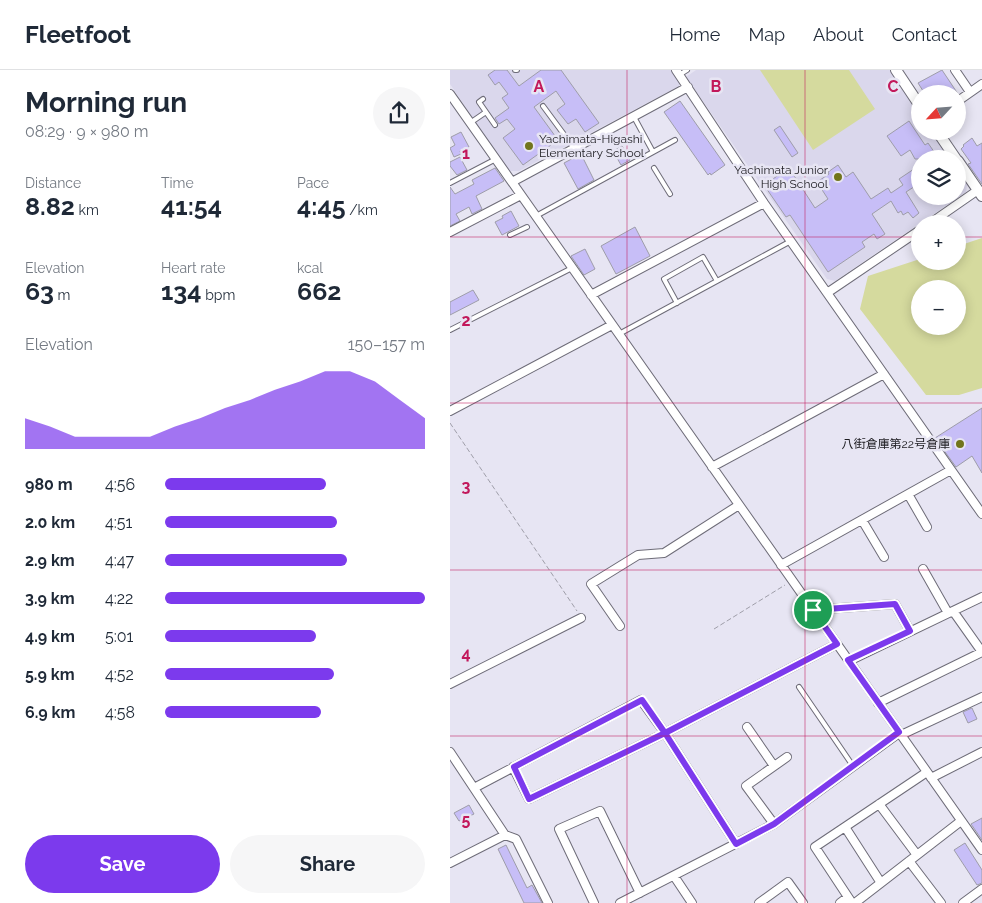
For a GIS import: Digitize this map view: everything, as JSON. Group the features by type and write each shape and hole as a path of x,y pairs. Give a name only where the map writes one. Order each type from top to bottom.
{"street":[{"path":"896,70 911,92"},
{"path":"955,70 970,92"},
{"path":"678,72 764,203 982,514"},
{"path":"966,95 982,84"},
{"path":"512,182 688,87"},
{"path":"450,94 982,850"},
{"path":"944,215 980,193 966,173"},
{"path":"450,232 521,195"},
{"path":"591,295 764,203"},
{"path":"827,293 911,236"},
{"path":"450,411 612,325"},
{"path":"712,467 884,374"},
{"path":"781,565 951,470"},
{"path":"908,494 927,527"},
{"path":"620,626 591,584 638,555 664,554 739,505"},
{"path":"862,520 884,557"},
{"path":"878,703 982,652 951,612 923,569"},
{"path":"848,660 982,597"},
{"path":"813,610 895,604 910,631"},
{"path":"450,684 581,618"},
{"path":"514,767 529,799 665,733 837,644"},
{"path":"620,903 774,824 900,734 982,697"},
{"path":"474,788 642,700 736,844"},
{"path":"748,727 774,766"},
{"path":"450,752 504,835 516,839 548,903"},
{"path":"852,901 815,847 879,804 929,775 982,752"},
{"path":"774,824 746,786 788,757"},
{"path":"879,804 917,855"},
{"path":"594,903 559,829 600,811 640,893"},
{"path":"840,903 852,901 881,883 961,820"},
{"path":"845,827 881,883"},
{"path":"450,863 504,835"},
{"path":"909,861 941,903"},
{"path":"674,876 692,903"},
{"path":"759,903 788,882 803,903"},
{"path":"963,903 982,889"}],"lane":[{"path":"678,72 687,70"},
{"path":"483,99 479,102 495,125"},
{"path":"543,106 574,148"},
{"path":"470,123 486,112"},
{"path":"634,116 653,152"},
{"path":"536,216 674,140"},
{"path":"450,183 496,160"},
{"path":"654,168 670,194"},
{"path":"510,235 527,227"},
{"path":"619,334 791,241"},
{"path":"677,303 664,278 703,257 717,281"},
{"path":"450,330 572,268"},
{"path":"799,687 853,766"}],"path":[{"path":"450,423 581,618"},
{"path":"714,629 792,580"}],"shaded area":[{"name":"Yachimata-Higashi Elementary School","path":"450,70 673,70 680,80 679,86 519,171 509,171 450,84"},
{"name":"Yachimata Junior High School","path":"696,70 890,70 911,102 911,140 937,140 944,150 911,150 911,205 947,205 932,215 911,215 911,229 835,281 827,279 686,77"}],"green space":[{"path":"760,70 849,70 875,109 813,150"},
{"path":"982,238 982,388 959,395 926,395 860,309 868,276 911,262 911,270 966,270 966,243"}],"building":[{"path":"495,70 507,70 519,86 541,70 561,70 599,123 585,132 576,119 568,124 557,110 565,104 556,91 534,107 558,140 523,165 503,138 515,129 507,119 499,124 495,118 509,108 502,98 508,94 499,82 495,85 488,75"},
{"path":"942,70 952,85 919,85 918,83"},
{"path":"680,101 725,165 711,175 710,173 708,175 664,112"},
{"path":"909,121 911,124 911,140 922,140 925,145 928,143 933,150 911,150 911,152 910,150 901,156 887,136"},
{"path":"780,126 798,153 792,157 774,130"},
{"path":"461,132 469,147 460,151 461,154 454,157 450,148 455,145 451,137"},
{"path":"972,138 977,146 982,143 982,184 968,164 971,163 966,156 966,150 961,149"},
{"path":"622,146 630,160 621,165 613,151"},
{"path":"581,154 594,180 578,189 564,163"},
{"path":"460,157 467,170 457,175 450,166 450,162"},
{"path":"838,165 846,177 853,172 871,199 888,188 891,193 903,185 899,179 911,171 911,189 906,192 911,200 911,205 914,205 919,213 911,216 908,212 903,215 901,211 898,213 891,201 872,214 885,234 877,239 874,234 862,242 865,247 828,272 790,215 786,217 764,185 789,168 815,208 828,199 817,182 829,174 828,172"},
{"path":"495,168 504,181 476,196 482,209 472,214 469,207 456,214 460,221 450,226 450,187 455,194 474,184 472,180"},
{"path":"511,211 519,226 502,235 495,222"},
{"path":"635,227 650,256 616,274 601,246"},
{"path":"585,249 595,269 584,275 571,256"},
{"path":"473,290 479,300 450,315 450,302"},
{"name":"八街倉庫第22号倉庫","path":"982,408 982,473 972,456 956,467 935,438"},
{"path":"972,708 977,719 968,723 963,712"},
{"path":"469,805 474,814 459,821 454,813"},
{"path":"982,818 982,840 971,824"},
{"path":"965,843 982,870 982,883 977,885 954,850"},
{"path":"506,845 527,888 532,885 542,903 524,903 498,849"}],"place":[{"name":"Yachimata-Higashi Elementary School","path":"529,146"},
{"name":"Yachimata Junior High School","path":"838,177"},
{"name":"八街倉庫第22号倉庫","path":"960,444"}],"route":[{"path":"813,610 837,644 665,733 642,700 514,767 529,799 665,733 736,844 774,824 899,732 848,660 910,631 895,604 813,610"}]}
